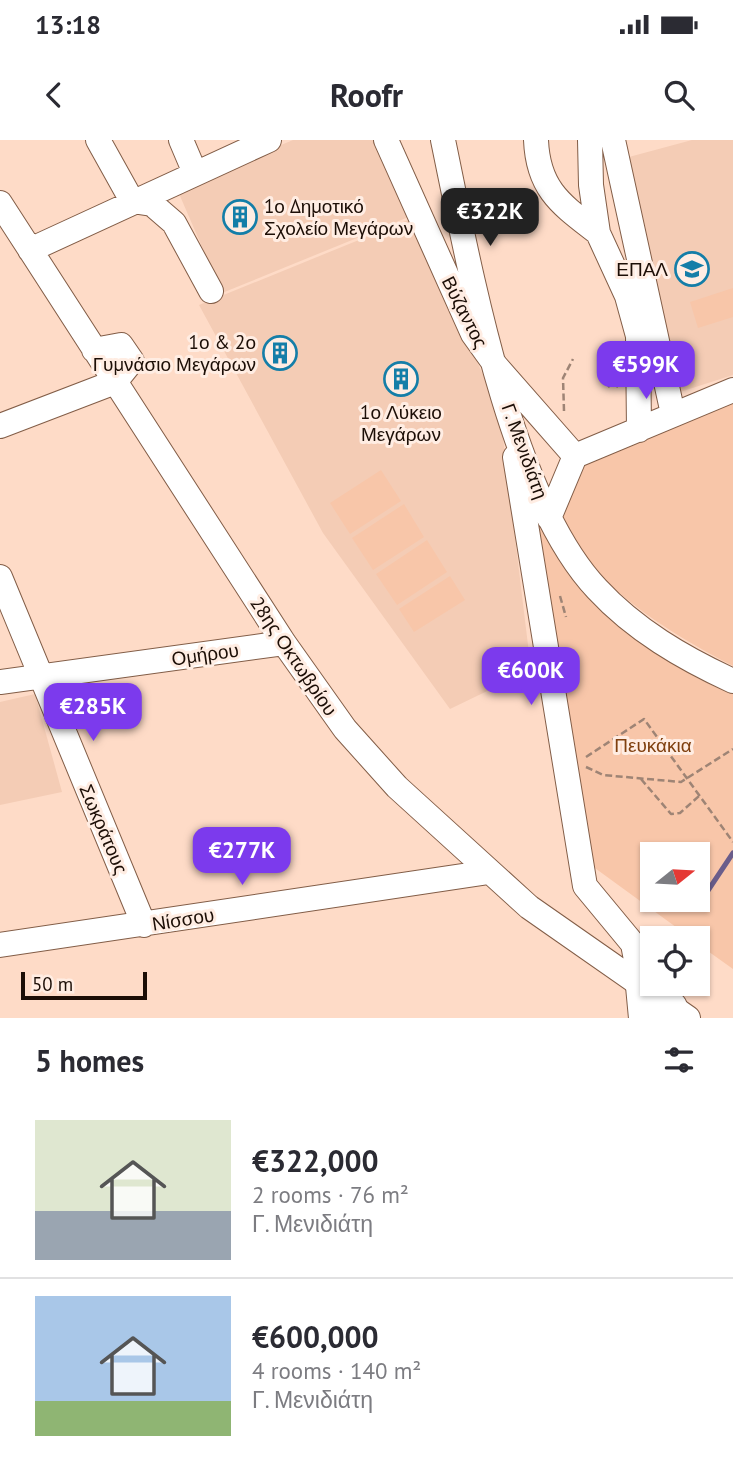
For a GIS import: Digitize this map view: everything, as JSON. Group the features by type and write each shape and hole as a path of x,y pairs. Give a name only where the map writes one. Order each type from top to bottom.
{"main road":[{"path":"642,996 644,1018"}],"street":[{"path":"98,140 132,201"},
{"path":"181,140 195,173"},
{"path":"30,250 269,140"},
{"name":"Βύζαντος","path":"386,140 473,334 496,366"},
{"name":"Γ. Μενιδιάτη","path":"443,140 496,366 507,405 549,518 577,565 619,611 676,653 733,681"},
{"path":"536,140 539,170 552,193 598,233 611,255 636,323 641,389 639,430"},
{"path":"590,140 590,169 598,233"},
{"path":"613,140 673,414"},
{"path":"132,201 152,204 174,223 211,291"},
{"name":"28ης Οκτωβρίου","path":"0,203 101,349 284,643 345,729 372,761 489,872 574,940 640,985"},
{"path":"496,366 568,447"},
{"path":"0,426 119,377"},
{"path":"568,447 639,430 733,390"},
{"path":"507,405 585,886 633,944 640,981"},
{"path":"549,518 568,447"},
{"name":"Σωκράτους","path":"0,577 144,925"},
{"name":"Ομήρου","path":"0,682 284,643"},
{"name":"Νίσσου","path":"0,945 489,872"},
{"name":"28ης Οκτωβρίου","path":"654,996 676,1014"}],"path":[{"path":"568,447 563,378 573,359"},
{"path":"733,749 687,780 603,775 576,763 645,719 687,780 733,842"},
{"path":"641,778 670,814 680,813 699,796"}],"shaded area":[{"path":"293,140 381,140 411,216 222,293 177,189"},
{"name":"ΕΠΑΛ","path":"692,140 733,140 733,375 680,392 629,157"},
{"path":"413,218 500,413 531,670 450,709 323,533 199,305"},
{"path":"35,694 62,792 0,805 0,702"}],"green space":[{"path":"733,288 733,317 698,328 690,302"},
{"path":"733,396 733,666 654,620 618,592 582,555 556,515 579,461"},
{"path":"381,470 401,501 350,534 330,503"},
{"name":"Πευκάκια","path":"530,496 553,547 567,569 601,608 642,642 682,668 706,683 733,693 733,969 710,953 710,926 675,926 655,912 710,912 710,842 640,842 640,901 588,863"},
{"path":"404,504 424,537 373,570 352,538"},
{"path":"427,540 447,572 397,605 376,574"},
{"path":"450,576 465,600 414,632 399,609"}],"waterway":[{"path":"710,888 733,853"}],"place":[{"name":"1ο Δημοτικό Σχολείο Μεγάρων","path":"240,217"},
{"name":"ΕΠΑΛ","path":"692,269"},
{"name":"1ο & 2ο Γυμνάσιο Μεγάρων","path":"280,353"},
{"name":"1ο Λύκειο Μεγάρων","path":"401,379"}]}
